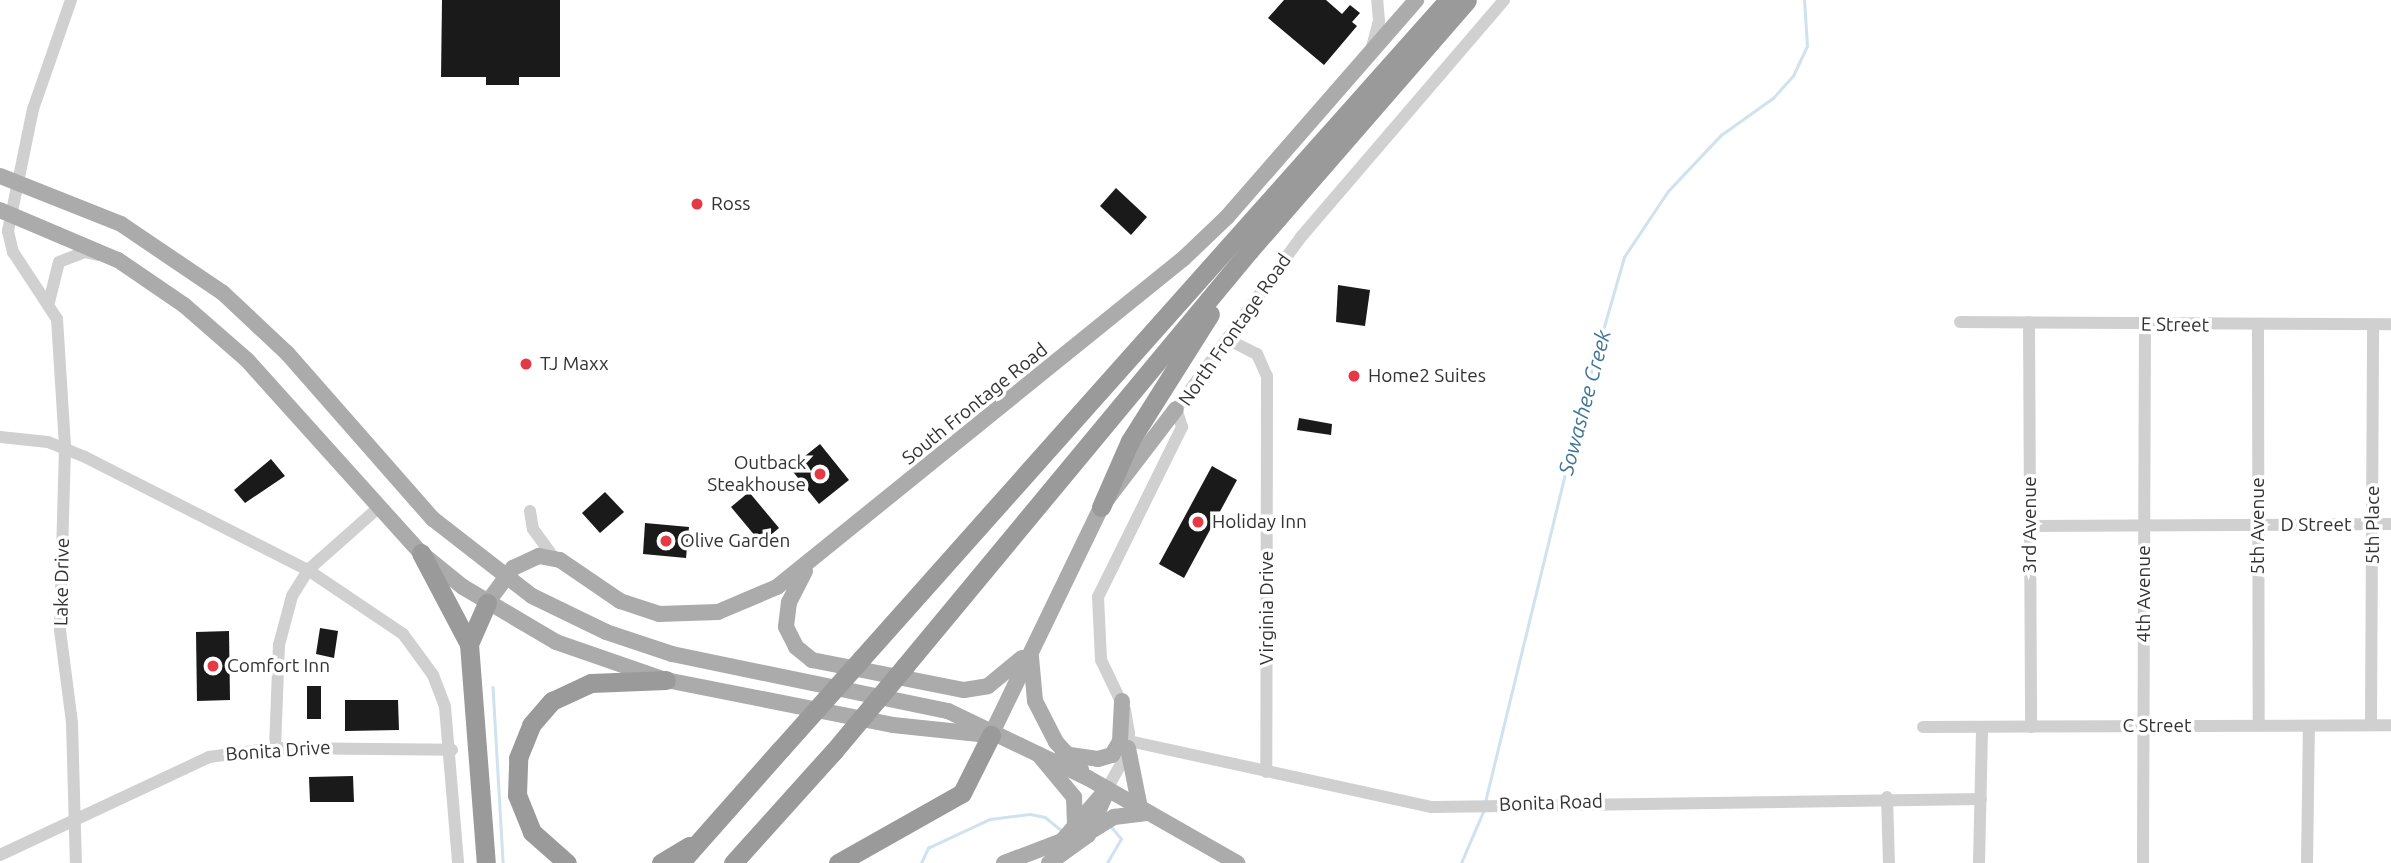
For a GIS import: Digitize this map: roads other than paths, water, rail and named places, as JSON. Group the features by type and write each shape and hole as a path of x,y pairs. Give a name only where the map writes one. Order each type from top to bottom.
{"highway":[{"path":"680,863 1448,0"},
{"path":"733,863 834,751 1249,251 1467,0"},
{"path":"1101,507 1144,416 1249,251"},
{"path":"421,553 469,644 486,863"},
{"path":"469,644 487,603"},
{"path":"567,863 532,832 517,795 518,758 531,725 552,701 591,682 666,680"},
{"path":"838,863 962,793 990,735"},
{"path":"661,863 699,840"}],"main road":[{"name":"South Frontage Road","path":"554,558 629,605 677,616 739,606 808,565 1184,258 1227,217 1416,0"},
{"path":"0,176 121,225 223,293 287,353 414,501 505,578 584,623 650,648 948,710 990,735 1031,750 1088,778 1237,863"},
{"path":"5,211 118,260 184,304 247,360 377,509 421,553 487,603 556,642 666,680 855,719 990,735"},
{"path":"990,735 1101,507 1177,409"},
{"path":"487,603 505,578 525,559 554,558"},
{"path":"808,565 789,602 786,626 796,647 821,664 973,690 1006,675 1031,648"},
{"path":"1031,648 1031,693 1066,755 1088,778"},
{"path":"1031,750 1098,759 1112,755 1120,741 1122,701"},
{"path":"1128,745 1144,810"},
{"path":"1031,750 1074,797 1081,832"},
{"path":"1049,863 1081,832 1107,789"},
{"path":"1004,863 1055,845 1114,817 1144,810"}],"street":[{"name":"Lake Drive","path":"71,0 33,109 17,181 5,211 13,252 57,319 65,447 60,629 76,820 76,863"},
{"path":"1372,50 1379,21 1377,0"},
{"name":"North Frontage Road","path":"1128,745 1122,701 1100,654 1098,597 1182,427 1177,409 1301,237 1504,0"},
{"name":"Lake Drive","path":"49,303 59,262 85,252 118,260"},
{"name":"E Street","path":"1960,322 2258,327 2391,324"},
{"name":"3rd Avenue","path":"2029,322 2031,727"},
{"name":"4th Avenue","path":"2143,863 2145,324"},
{"name":"5th Place","path":"2371,724 2373,325"},
{"name":"5th Avenue","path":"2258,327 2259,725"},
{"name":"Virginia Drive","path":"1227,339 1256,354 1267,376 1266,772"},
{"path":"0,437 65,447 308,570 378,612 413,645 439,691 452,750 458,863"},
{"path":"275,748 282,628 308,570 377,509"},
{"path":"530,511 533,529 554,558"},
{"name":"D Street","path":"2031,526 2391,524"},
{"name":"C Street","path":"1923,727 2391,725"},
{"path":"2307,863 2309,726"},
{"path":"1979,863 1982,728"},
{"path":"1107,789 1128,745"},
{"name":"Bonita Road","path":"1128,745 1432,807 1545,802 1887,797 1981,799"},
{"name":"Bonita Drive","path":"0,855 191,763 275,748 452,750"},
{"path":"1887,797 1889,863"}],"waterway":[{"name":"Sowashee Creek","path":"1485,802 1586,389 1624,257 1668,191 1721,135 1773,98 1793,76 1807,46 1804,0"},
{"path":"493,687 503,863"},
{"name":"Sowashee Creek","path":"1461,863 1483,812"},
{"path":"921,863 928,848 990,819 1030,814 1045,817 1061,830"},
{"path":"1107,863 1121,839 1110,826"}],"place":[{"name":"Ross","path":"697,204"},
{"name":"TJ Maxx","path":"526,364"},
{"name":"Home2 Suites","path":"1354,376"},
{"name":"Outback Steakhouse","path":"820,474"},
{"name":"Holiday Inn","path":"1198,522"},
{"name":"Olive Garden","path":"666,541"},
{"name":"Comfort Inn","path":"213,666"}]}
